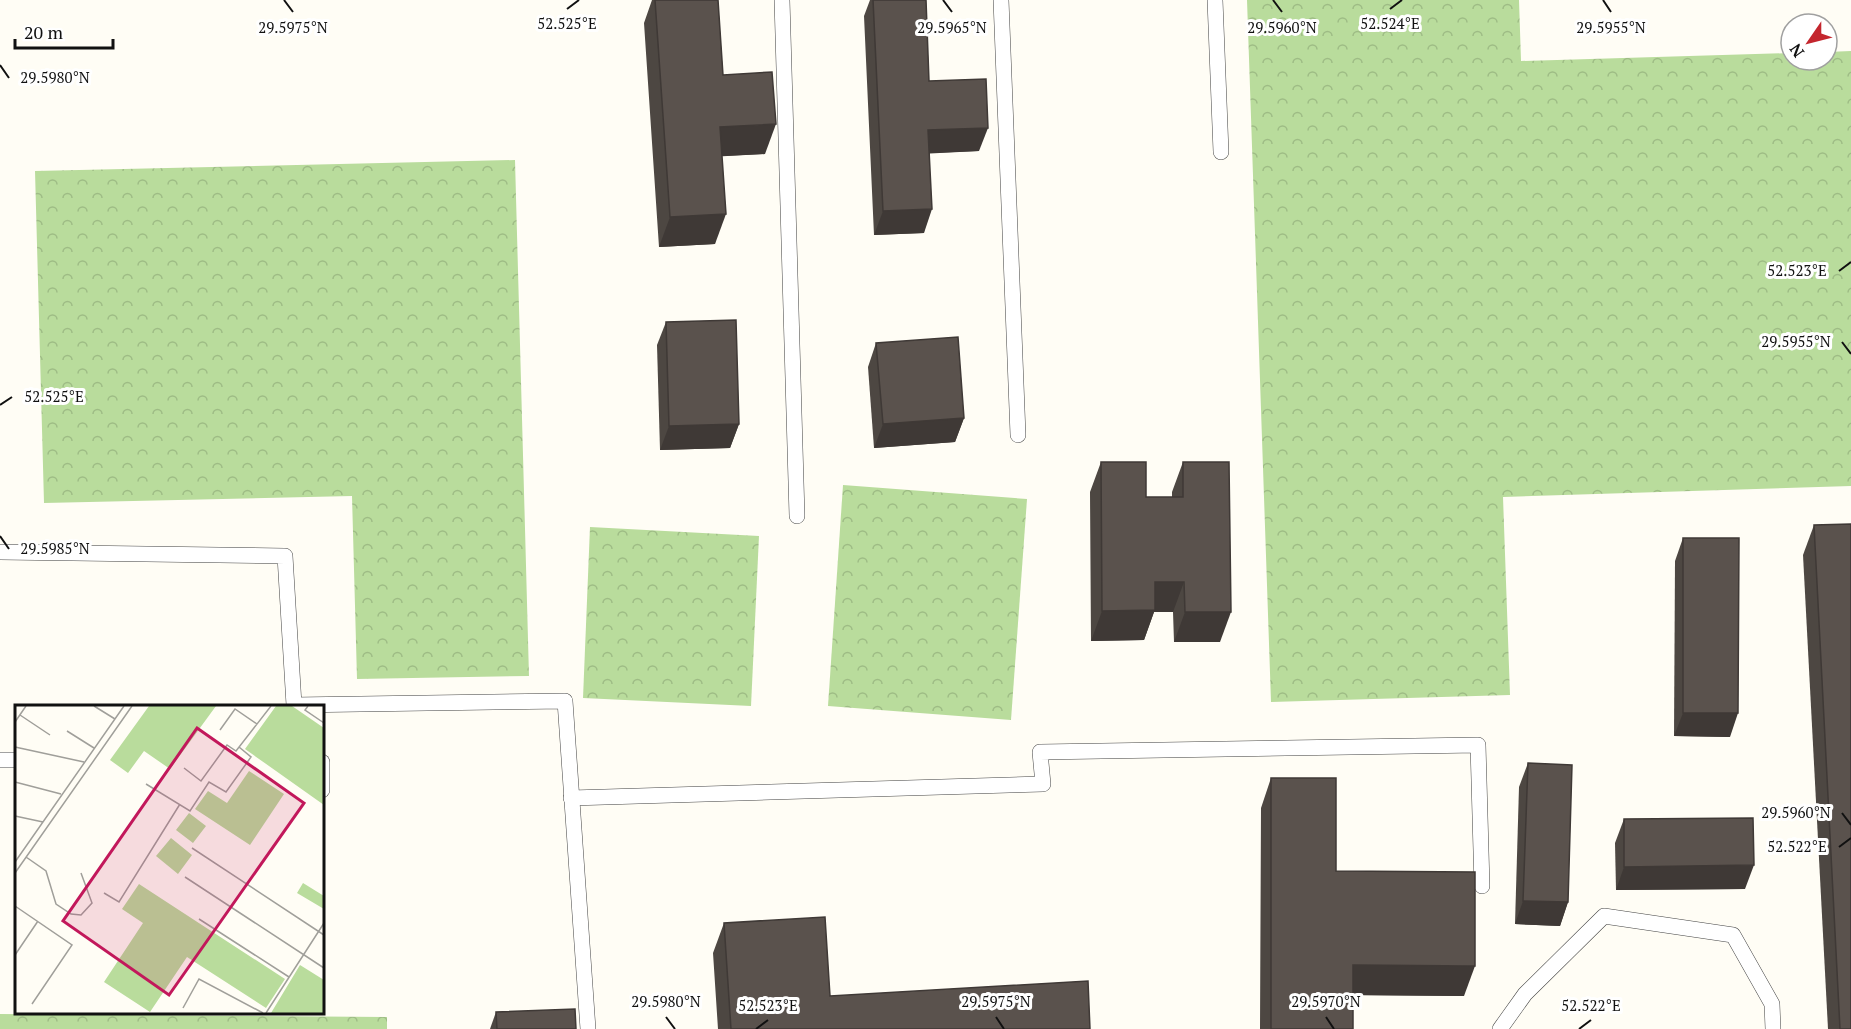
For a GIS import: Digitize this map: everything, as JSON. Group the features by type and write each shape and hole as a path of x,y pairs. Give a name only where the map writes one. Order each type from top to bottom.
{"lane":[{"path":"782,0 797,516"},
{"path":"1001,0 1018,435"},
{"path":"1215,0 1221,152"},
{"path":"0,552 285,556 294,705 565,701 588,1029"},
{"path":"572,798 1043,784 1040,752 1478,745 1482,886"},
{"path":"1500,1029 1524,994 1604,915 1733,935 1772,1004 1773,1029"}],"green space":[{"path":"1247,0 1519,0 1521,61 1779,53 1779,72 1839,72 1839,52 1851,51 1851,486 1503,497 1510,695 1271,702"},
{"path":"515,160 529,676 357,679 352,496 44,503 35,171"},
{"path":"843,485 1027,499 1011,720 828,706"},
{"path":"590,527 759,536 751,706 583,698"},
{"path":"0,1014 387,1017 387,1029 0,1029"}],"building":[{"path":"655,0 718,0 723,75 772,72 776,124 720,127 726,214 670,217"},
{"path":"873,0 926,0 929,81 986,79 988,128 928,130 932,209 883,211"},
{"path":"736,320 739,424 669,426 666,322"},
{"path":"958,337 964,418 883,424 876,343"},
{"path":"1101,462 1146,462 1146,497 1183,497 1183,462 1229,462 1231,612 1185,612 1184,582 1155,582 1155,610 1102,611"},
{"path":"1851,524 1851,1029 1840,1029 1814,525"},
{"path":"1683,538 1739,538 1738,713 1683,713"},
{"path":"1528,763 1572,765 1568,902 1523,901"},
{"path":"1271,778 1336,778 1336,871 1475,872 1475,966 1353,965 1353,1029 1271,1029"},
{"path":"1753,818 1754,865 1624,867 1624,819"},
{"path":"825,917 830,996 1088,981 1090,1029 731,1029 724,923"},
{"path":"575,1009 576,1029 497,1029 496,1012"}]}
